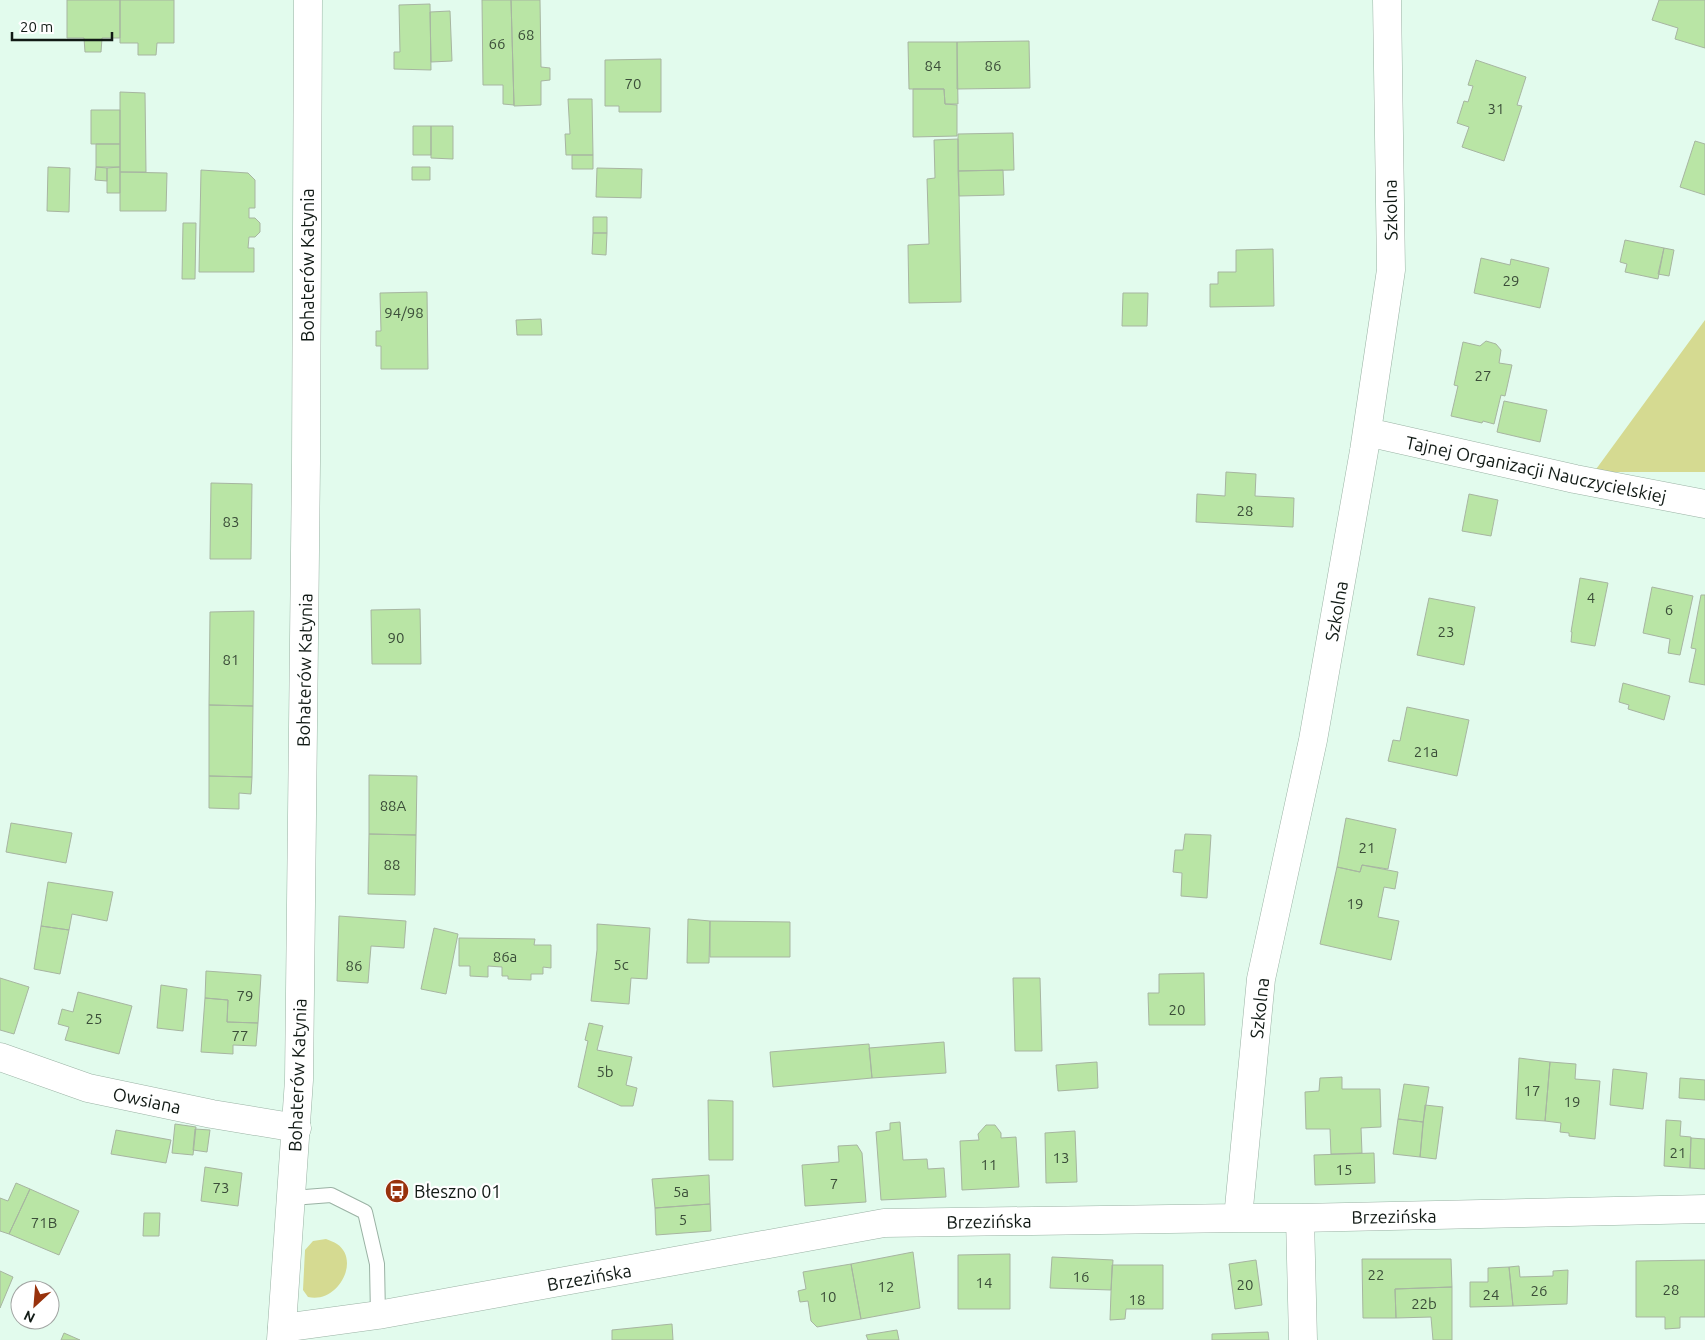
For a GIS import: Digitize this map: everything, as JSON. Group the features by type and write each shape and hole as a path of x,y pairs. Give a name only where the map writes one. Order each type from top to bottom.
{"street":[{"name":"Bohaterów Katynia","path":"281,1334 299,1080 306,493 308,0"},
{"name":"Szkolna","path":"1238,1218 1261,979 1313,740 1367,432 1391,270 1387,0"},
{"name":"Tajnej Organizacji Nauczycielskiej","path":"1367,432 1575,479 1705,504"},
{"name":"Owsiana","path":"0,1057 88,1088 212,1114 297,1128"},
{"name":"Brzezińska","path":"281,1334 884,1223 1300,1218 1705,1209"},
{"path":"1300,1218 1303,1340"}],"lane":[{"path":"292,1198 331,1195 365,1212 377,1264 378,1315"}],"green space":[{"path":"1705,320 1705,472 1594,472"},
{"path":"326,1239 337,1244 344,1251 347,1260 346,1270 337,1288 329,1294 319,1297 308,1297 303,1290 305,1250 313,1241"}],"building":[{"path":"67,0 120,0 120,38 102,38 101,52 85,52 84,38 67,38"},
{"path":"120,0 174,0 174,43 157,43 156,55 138,55 138,43 120,43"},
{"path":"482,0 511,0 514,105 503,104 503,85 483,85"},
{"path":"511,0 540,0 541,67 550,68 550,80 541,81 541,105 514,106"},
{"path":"1659,0 1705,0 1705,48 1675,39 1678,28 1652,20"},
{"path":"430,4 431,70 394,69 394,52 400,52 399,5"},
{"path":"450,11 452,61 431,62 430,12"},
{"path":"1029,41 1030,88 957,89 957,42"},
{"path":"908,42 957,42 958,104 945,104 944,89 909,89"},
{"path":"661,59 661,112 619,112 619,106 605,106 605,60"},
{"path":"1476,60 1526,77 1517,105 1522,106 1504,161 1462,147 1469,127 1457,123 1464,101 1468,102 1473,86 1468,85"},
{"path":"913,89 944,89 945,104 957,105 957,136 913,137"},
{"path":"120,92 145,93 146,172 120,172"},
{"path":"568,99 592,99 593,155 566,155 565,134 570,134"},
{"path":"91,110 120,110 120,144 91,144"},
{"path":"413,126 431,126 431,155 413,155"},
{"path":"431,126 453,126 453,159 431,158"},
{"path":"1013,133 1014,170 958,171 958,134"},
{"path":"958,139 961,302 909,303 908,245 929,244 927,179 935,178 934,140"},
{"path":"1695,141 1705,144 1705,195 1680,187"},
{"path":"96,144 120,144 120,167 96,167"},
{"path":"572,155 593,155 593,169 572,169"},
{"path":"48,167 70,168 69,212 47,211"},
{"path":"96,167 107,168 107,181 95,180"},
{"path":"120,167 120,193 107,193 107,168"},
{"path":"412,167 430,167 430,180 412,180"},
{"path":"597,168 642,169 641,198 596,197"},
{"path":"201,170 248,173 255,180 255,208 249,208 249,218 255,218 260,223 260,232 255,237 249,237 248,248 254,248 254,272 199,272"},
{"path":"1003,170 1004,195 959,196 958,171"},
{"path":"120,172 167,173 166,211 120,211"},
{"path":"593,217 607,217 607,233 593,233"},
{"path":"183,223 196,223 195,279 182,279"},
{"path":"593,233 607,233 606,255 592,254"},
{"path":"1625,240 1664,248 1658,279 1625,272 1627,264 1620,262"},
{"path":"1664,248 1674,250 1669,276 1658,274"},
{"path":"1273,249 1274,306 1210,307 1210,284 1218,284 1218,272 1236,272 1236,250"},
{"path":"1481,258 1510,265 1511,259 1549,268 1540,308 1474,293"},
{"path":"427,292 428,369 381,369 381,346 376,346 376,331 381,331 380,293"},
{"path":"1123,293 1148,293 1147,326 1122,326"},
{"path":"541,319 542,335 517,335 516,320"},
{"path":"1486,341 1496,344 1501,350 1499,363 1512,365 1505,396 1501,395 1494,424 1451,416 1458,386 1454,385 1463,342 1480,346"},
{"path":"1504,401 1547,410 1540,442 1497,432"},
{"path":"1226,472 1256,474 1255,496 1294,498 1293,527 1196,522 1197,494 1225,496"},
{"path":"211,483 252,484 251,559 210,559"},
{"path":"1469,494 1498,500 1491,536 1462,531"},
{"path":"1580,578 1608,583 1595,646 1571,642"},
{"path":"1652,587 1693,596 1680,655 1668,653 1670,639 1643,633"},
{"path":"1701,595 1705,595 1705,685 1689,682 1696,649 1691,648"},
{"path":"1429,598 1475,607 1464,665 1417,655"},
{"path":"420,609 421,664 372,664 371,610"},
{"path":"254,611 253,706 209,705 210,612"},
{"path":"1623,683 1670,696 1664,720 1628,709 1629,705 1619,702"},
{"path":"209,705 253,706 252,777 209,776"},
{"path":"1407,707 1469,720 1457,776 1388,761 1393,740 1400,741"},
{"path":"369,775 417,776 416,835 369,834"},
{"path":"209,776 252,777 251,794 239,793 239,809 209,808"},
{"path":"1346,818 1396,829 1388,869 1362,865 1360,872 1337,867"},
{"path":"11,823 72,833 66,863 6,852"},
{"path":"369,834 416,835 415,895 368,894"},
{"path":"1185,834 1211,835 1207,898 1181,896 1182,873 1173,872 1175,850 1183,850"},
{"path":"1362,865 1398,872 1395,889 1384,887 1378,917 1399,921 1391,960 1320,944 1337,867 1360,872"},
{"path":"48,882 113,892 107,921 72,914 69,930 41,926"},
{"path":"339,916 406,921 404,948 371,946 368,983 337,981"},
{"path":"688,919 710,921 709,963 687,963"},
{"path":"710,921 790,922 790,957 710,957"},
{"path":"597,924 650,928 647,979 631,978 629,1004 591,1001 597,950"},
{"path":"41,926 69,930 60,974 34,969"},
{"path":"434,928 458,934 446,994 421,989"},
{"path":"459,938 535,939 534,945 551,945 551,968 543,967 543,974 531,974 531,980 508,979 508,976 502,976 502,967 488,966 488,977 470,976 470,966 459,966"},
{"path":"206,971 261,975 258,1023 227,1022 228,1000 205,998"},
{"path":"1204,973 1205,1025 1149,1025 1148,993 1159,993 1159,974"},
{"path":"0,978 29,987 14,1034 0,1030"},
{"path":"1013,978 1040,978 1042,1051 1015,1051"},
{"path":"161,985 187,989 183,1031 157,1028"},
{"path":"78,992 132,1006 119,1054 65,1040 69,1027 58,1024 62,1009 73,1012"},
{"path":"205,998 228,1000 227,1022 258,1023 256,1046 233,1045 233,1054 201,1052"},
{"path":"589,1023 603,1026 597,1050 632,1057 626,1085 637,1088 633,1106 621,1106 578,1087 588,1041 585,1040"},
{"path":"944,1042 946,1073 872,1078 869,1048"},
{"path":"869,1044 872,1078 773,1087 770,1052"},
{"path":"1519,1058 1550,1062 1545,1121 1516,1119"},
{"path":"1097,1062 1098,1088 1058,1091 1056,1065"},
{"path":"1550,1062 1576,1064 1575,1079 1600,1081 1595,1139 1569,1136 1569,1133 1560,1132 1561,1123 1545,1121"},
{"path":"1613,1069 1647,1073 1643,1109 1610,1105"},
{"path":"1342,1077 1342,1089 1380,1089 1381,1127 1361,1128 1362,1153 1331,1154 1330,1129 1306,1129 1305,1092 1319,1091 1320,1078"},
{"path":"1680,1078 1705,1080 1705,1100 1679,1098"},
{"path":"1404,1084 1429,1087 1423,1122 1398,1119"},
{"path":"708,1100 733,1101 733,1160 709,1160"},
{"path":"1425,1105 1443,1107 1436,1159 1420,1157"},
{"path":"1398,1119 1423,1122 1420,1157 1393,1154"},
{"path":"1666,1120 1681,1121 1680,1136 1691,1137 1690,1168 1664,1166"},
{"path":"900,1122 903,1160 927,1159 928,1169 944,1168 946,1197 881,1200 876,1132 890,1130 890,1123"},
{"path":"175,1124 196,1127 193,1155 172,1153"},
{"path":"986,1125 995,1125 1001,1133 1001,1138 1016,1137 1019,1187 962,1190 960,1141 979,1140 978,1134"},
{"path":"195,1129 210,1130 207,1152 193,1150"},
{"path":"116,1130 171,1140 166,1163 111,1154"},
{"path":"1075,1131 1077,1182 1046,1183 1045,1133"},
{"path":"1691,1138 1705,1139 1705,1169 1690,1168"},
{"path":"857,1145 862,1153 866,1202 805,1206 802,1165 839,1162 838,1146"},
{"path":"1374,1153 1375,1183 1315,1185 1314,1155"},
{"path":"205,1167 242,1173 238,1206 201,1201"},
{"path":"709,1175 710,1204 655,1208 652,1179"},
{"path":"16,1183 30,1189 9,1234 0,1231 0,1198 8,1201"},
{"path":"30,1189 79,1211 59,1255 9,1234"},
{"path":"710,1204 711,1231 656,1235 655,1208"},
{"path":"144,1213 160,1213 159,1236 143,1236"},
{"path":"913,1252 920,1308 861,1319 851,1264"},
{"path":"1010,1254 1010,1309 958,1309 958,1255"},
{"path":"1052,1257 1113,1260 1111,1290 1050,1288"},
{"path":"1362,1259 1451,1259 1452,1287 1395,1289 1396,1318 1363,1318"},
{"path":"1256,1260 1262,1305 1235,1309 1229,1264"},
{"path":"1705,1260 1705,1317 1680,1317 1680,1328 1665,1329 1665,1317 1636,1317 1636,1261"},
{"path":"851,1264 861,1319 817,1327 811,1321 808,1301 800,1302 798,1291 806,1289 803,1272"},
{"path":"1112,1265 1163,1265 1163,1309 1126,1309 1125,1319 1110,1320"},
{"path":"1519,1266 1520,1277 1553,1276 1553,1271 1568,1270 1567,1304 1513,1306 1509,1267"},
{"path":"1509,1267 1513,1306 1470,1307 1470,1282 1488,1282 1488,1268"},
{"path":"0,1271 13,1277 10,1280 0,1308"},
{"path":"1452,1287 1452,1340 1433,1340 1431,1317 1396,1318 1395,1289"},
{"path":"672,1324 673,1340 612,1340 612,1330"},
{"path":"897,1330 899,1340 868,1340 866,1335"},
{"path":"1268,1332 1269,1340 1212,1340 1212,1334"},
{"path":"64,1333 80,1340 61,1340"}],"place":[{"name":"Błeszno 01","path":"397,1191"}]}
